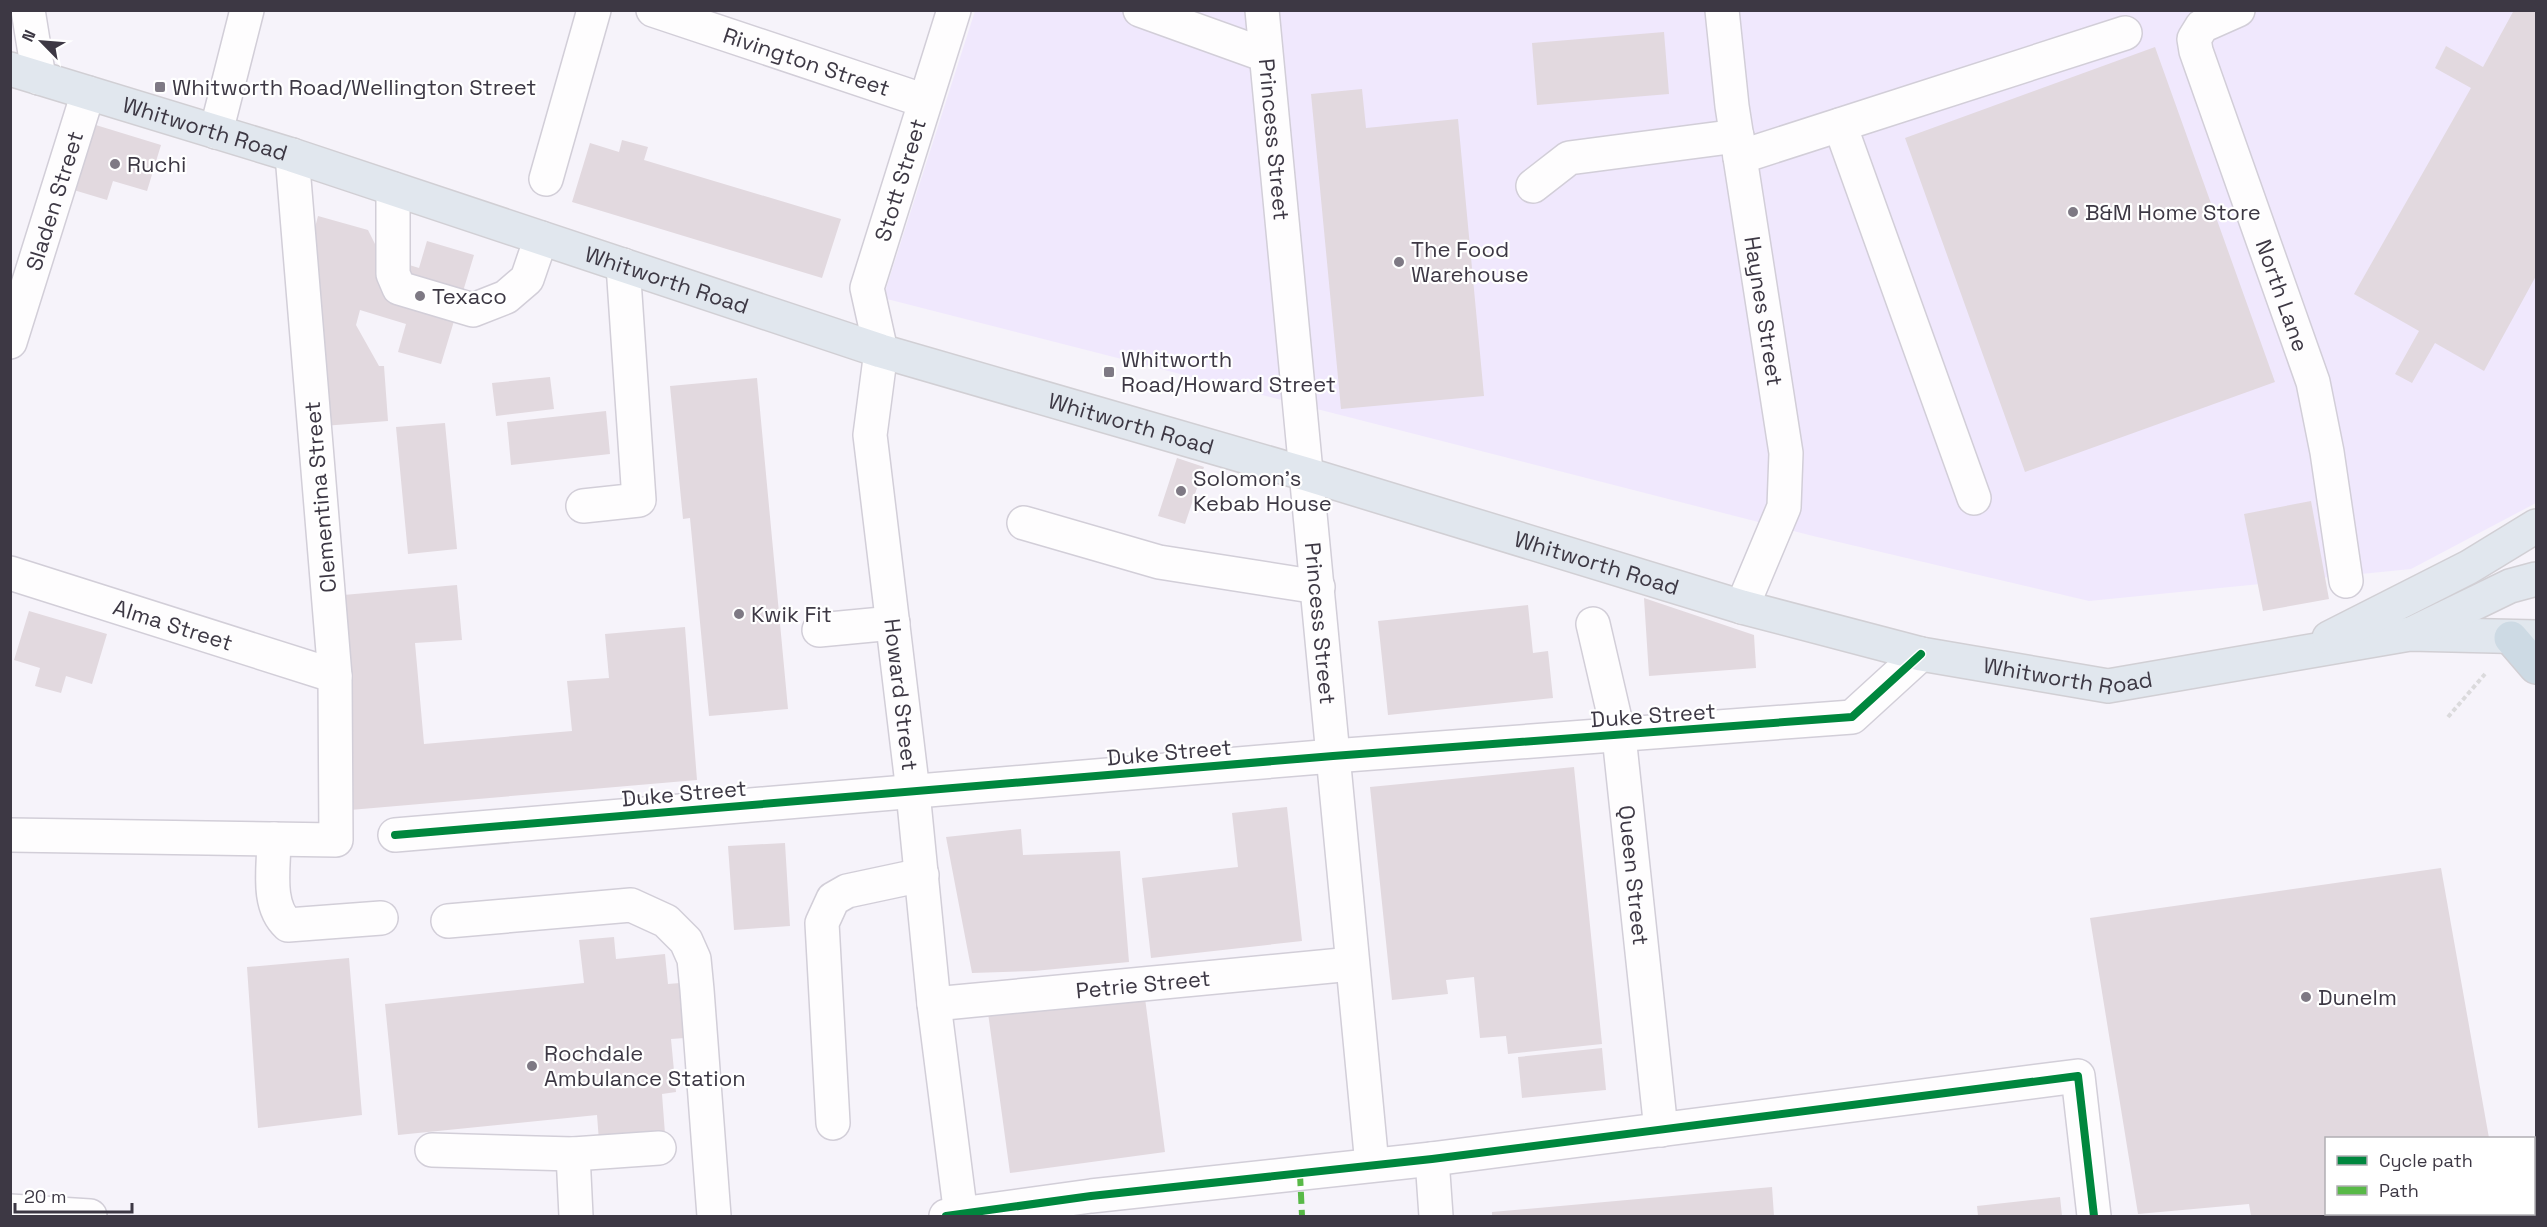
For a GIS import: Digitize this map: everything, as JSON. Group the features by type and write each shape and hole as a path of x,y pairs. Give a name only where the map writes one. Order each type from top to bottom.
{"highway":[{"path":"2524,638 2536,667"}],"main road":[{"name":"Whitworth Road","path":"25,74 292,155 881,351 1305,474 1742,607 1921,654 2108,686 2410,634 2524,638"},
{"path":"2301,653 2469,567 2536,526"},
{"name":"Whitworth Road","path":"2410,634 2510,586 2536,579"}],"street":[{"path":"25,74 28,10"},
{"path":"216,132 247,10"},
{"path":"546,179 594,10"},
{"name":"Rivington Street","path":"654,10 925,101"},
{"name":"Stott Street","path":"881,351 867,288 954,10"},
{"path":"1140,10 1265,55"},
{"name":"Princess Street","path":"1262,10 1372,1165"},
{"name":"Haynes Street","path":"1722,10 1738,146 1786,453 1784,507 1742,607"},
{"name":"North Lane","path":"2224,16 2197,32 2194,39 2196,51 2313,382 2327,452 2346,581"},
{"path":"1533,186 1569,158 1738,146 1840,125 2125,33"},
{"name":"Sladen Street","path":"10,342 88,93"},
{"path":"1840,125 1974,498"},
{"name":"Clementina Street","path":"274,839 336,840 335,676 292,155"},
{"path":"393,189 393,274 399,288 473,310 506,297 527,279 541,238"},
{"path":"583,506 639,500 623,265"},
{"name":"Howard Street","path":"881,351 870,435 914,792 956,1215"},
{"path":"1024,523 1159,562 1318,587"},
{"name":"Alma Street","path":"10,573 335,676"},
{"path":"819,630 893,623"},
{"name":"Queen Street","path":"1593,624 1619,736 1661,1130"},
{"name":"Duke Street","path":"395,835 1333,756 1852,717 1921,654"},
{"path":"10,835 274,839 274,901 279,917 288,925 381,918"},
{"path":"833,1123 822,922 833,899 847,891 922,875"},
{"path":"448,921 631,905 666,921 686,941 694,959 714,1216"},
{"name":"Petrie Street","path":"934,1004 1352,964"},
{"path":"956,1215 1091,1206 1372,1165 2078,1076 2094,1216"},
{"path":"432,1150 573,1154 659,1148"},
{"path":"573,1154 576,1216"},
{"path":"1432,1159 1436,1216"},
{"path":"10,1211 90,1216"}],"path":[{"path":"2448,717 2489,669"}],"shaded area":[{"path":"975,11 2536,11 2536,503 2411,569 2089,601 1813,536 883,298"}],"building":[{"path":"2514,10 2536,10 2536,276 2484,371 2435,343 2412,383 2395,374 2419,331 2354,294 2471,88 2435,68 2446,46 2483,67"},
{"path":"1664,32 1669,94 1537,105 1532,43"},
{"name":"B&M Home Store","path":"2155,47 2275,382 2025,472 1905,138"},
{"name":"The Food Warehouse","path":"1362,89 1366,128 1458,119 1484,396 1341,409 1311,94"},
{"path":"86,122 161,145 147,191 113,181 107,200 67,188"},
{"path":"622,140 648,147 644,160 841,219 822,278 572,202 590,143 619,152"},
{"path":"318,216 368,230 378,250 377,255 419,268 427,241 474,255 441,364 398,352 406,324 360,310 356,325 379,366 384,366 388,421 323,426 313,235"},
{"path":"550,377 554,409 496,416 492,383"},
{"name":"Kwik Fit","path":"757,378 788,709 709,716 690,518 683,519 670,386"},
{"path":"606,411 610,454 511,465 507,422"},
{"path":"445,423 457,549 408,554 396,427"},
{"name":"Solomon's Kebab House","path":"1177,458 1204,467 1185,524 1158,516"},
{"path":"2311,501 2329,599 2263,611 2244,514"},
{"path":"457,585 462,640 415,643 424,744 572,731 567,681 609,678 605,634 685,627 697,780 350,810 332,596"},
{"path":"1644,598 1754,635 1756,668 1649,676"},
{"path":"1528,605 1533,653 1548,651 1553,698 1388,715 1378,621"},
{"path":"29,611 107,634 92,684 66,676 61,693 35,686 40,668 14,660"},
{"path":"1574,767 1602,1044 1508,1054 1506,1036 1480,1038 1474,977 1446,980 1448,994 1392,1000 1370,787"},
{"path":"1287,807 1302,941 1151,958 1142,878 1238,867 1232,813"},
{"path":"1021,829 1023,855 1120,851 1129,962 1034,971 972,973 946,837"},
{"path":"785,843 790,926 734,930 728,846"},
{"path":"2441,868 2489,1137 2325,1137 2325,1215 2503,1216 2251,1216 2249,1204 2138,1214 2090,918"},
{"name":"Rochdale Ambulance Station","path":"614,937 616,959 665,954 668,984 680,983 685,1038 671,1039 676,1092 662,1094 665,1134 599,1141 597,1115 398,1135 385,1004 584,983 579,940"},
{"path":"349,958 362,1115 258,1128 247,967"},
{"path":"1145,998 1165,1152 1010,1173 988,1013"},
{"path":"1602,1048 1606,1090 1522,1098 1518,1057"},
{"path":"1772,1187 1774,1216 1492,1216 1492,1212"},
{"path":"2060,1197 2062,1216 1978,1216 1977,1206"}],"marked path":[{"path":"1300,1174 1302,1216"}],"cycle path":[{"path":"395,835 1333,756 1852,717 1921,654"},
{"path":"946,1216 1091,1196 1432,1159 2078,1076 2094,1216"}],"place":[{"name":"Whitworth Road/Wellington Street","path":"160,87"},
{"name":"Ruchi","path":"115,164"},
{"name":"B&M Home Store","path":"2073,212"},
{"name":"The Food Warehouse","path":"1399,262"},
{"name":"Texaco","path":"420,296"},
{"name":"Whitworth Road/Howard Street","path":"1109,372"},
{"name":"Solomon's Kebab House","path":"1181,491"},
{"name":"Kwik Fit","path":"739,614"},
{"name":"Dunelm","path":"2306,997"},
{"name":"Rochdale Ambulance Station","path":"532,1066"}]}
